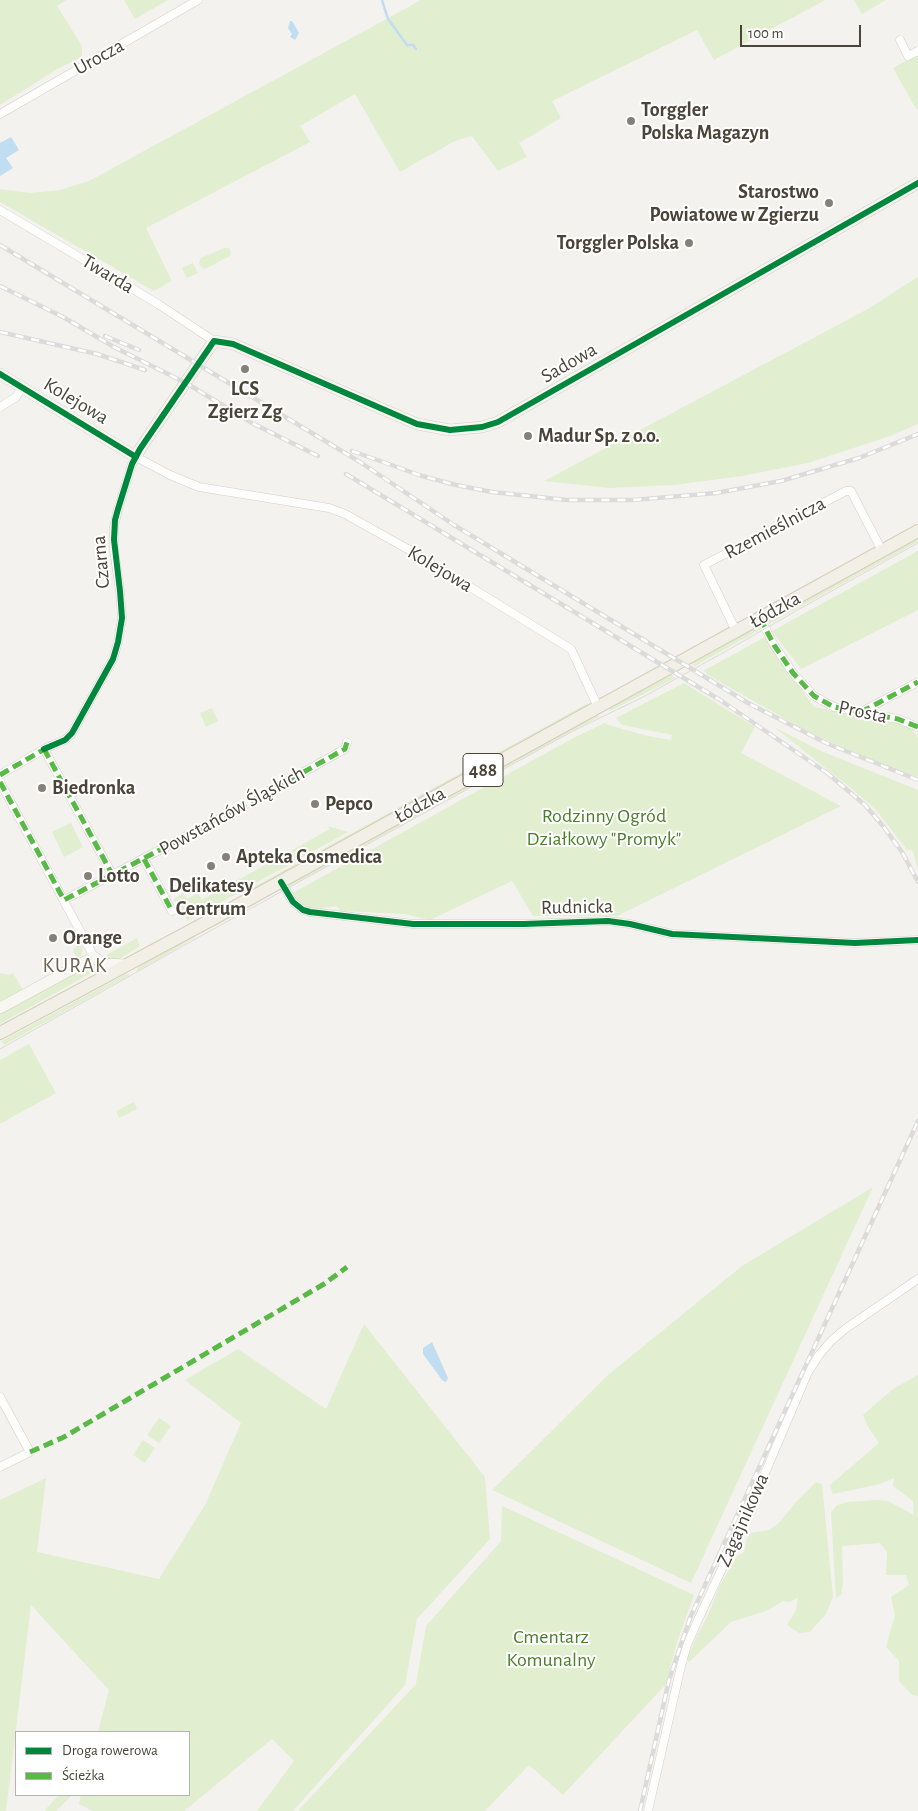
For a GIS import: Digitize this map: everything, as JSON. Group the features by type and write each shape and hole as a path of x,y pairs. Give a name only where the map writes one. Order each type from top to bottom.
{"main road":[{"name":"Łódzka","path":"0,1033 281,882 918,531"}],"street":[{"name":"Urocza","path":"0,114 198,0"},
{"path":"900,40 908,56 918,51"},
{"name":"Sadowa","path":"214,341 233,344 417,424 450,430 482,427 498,422 918,182"},
{"name":"Twarda","path":"0,210 158,304 214,341"},
{"name":"Czarna","path":"0,775 44,749 65,740 72,733 109,666 118,642 122,618 114,550 114,527 132,464 140,449 214,341"},
{"name":"Kolejowa","path":"0,374 136,457 170,475 199,487 329,508 345,514 413,552 571,649 598,707"},
{"path":"0,407 16,397 22,388"},
{"name":"Rzemieślnicza","path":"736,631 704,565 846,491 851,491 882,551"},
{"name":"Prosta","path":"760,618 774,645 808,691 834,707 898,719 918,727"},
{"path":"861,712 918,682"},
{"name":"Powstańców Śląskich","path":"64,900 112,874 144,860 345,749 347,742"},
{"path":"44,749 112,874"},
{"path":"0,782 94,956 103,964 127,965"},
{"path":"144,860 172,911"},
{"name":"Rudnicka","path":"281,882 293,902 303,910 413,924 524,924 608,921 672,934 855,943 918,940"},
{"path":"0,1008 94,956"},
{"name":"Zagajnikowa","path":"648,1811 687,1645 748,1513 808,1372 819,1355 845,1328 918,1279"},
{"path":"0,1397 30,1452 0,1467"}],"green space":[{"path":"0,0 66,0 57,6 82,46 82,57 59,68 0,105"},
{"path":"124,0 168,0 135,19"},
{"path":"421,0 825,0 714,60 697,30 552,101 561,118 519,143 527,157 498,171 472,136 455,141 400,172 355,94 300,126 310,142 146,228 172,281 154,291 0,202 0,189 30,193 60,190 89,181"},
{"path":"854,0 886,0 862,14"},
{"path":"918,54 918,108 916,109 893,68"},
{"path":"224,248 229,248 230,256 205,269 201,267 199,263 201,258"},
{"path":"193,263 198,273 187,278 182,268"},
{"path":"918,277 918,424 890,436 808,463 742,476 674,485 609,488 544,481 866,310"},
{"path":"918,538 918,542 769,624 768,622 772,619"},
{"path":"918,551 918,610 801,669 772,631"},
{"path":"757,626 761,629 695,666 690,663"},
{"path":"765,637 814,707 898,722 909,726 918,737 918,777 883,765 810,733 703,671"},
{"path":"670,674 675,678 610,711 609,708"},
{"name":"Rodzinny Ogród Działkowy \"Promyk\"","path":"684,683 755,727 741,753 841,806 617,916 533,916 512,881 430,920 404,914 340,911 337,906 323,908 323,911 301,906 291,894 575,737 605,723 648,736 671,740 672,735 622,725 616,718"},
{"path":"588,703 586,707 253,890 252,888"},
{"path":"212,708 218,721 206,727 200,713"},
{"path":"597,715 600,716 289,887 289,883"},
{"path":"774,727 821,751 918,790 918,870 913,851 905,849 876,810"},
{"path":"71,823 83,847 64,857 52,832"},
{"path":"328,826 348,832 187,921 174,899 183,893 187,899 198,893 202,900 330,829"},
{"path":"255,902 256,904 202,933 202,931"},
{"path":"194,936 196,937 136,972 138,967"},
{"path":"137,938 140,946 119,959 112,961 101,958"},
{"path":"77,945 81,945 83,951 77,959 73,950"},
{"path":"86,968 100,968 0,1024 0,1013"},
{"path":"0,973 9,975 13,973 23,990 0,1003"},
{"path":"126,974 130,975 4,1045 2,1041"},
{"path":"29,1044 56,1093 0,1124 0,1060"},
{"path":"134,1102 137,1109 119,1118 116,1111"},
{"path":"873,1187 691,1583 492,1490 608,1375 742,1266"},
{"path":"364,1324 485,1477 490,1539 417,1619 405,1685 293,1811 257,1811 294,1761 272,1739 184,1811 93,1811 79,1804 81,1796 190,1796 190,1731 98,1731 109,1690 31,1605 6,1811 0,1811 0,1500 46,1478 37,1552 159,1579 205,1505 241,1423 185,1380 238,1349 326,1409"},
{"path":"918,1375 918,1696 912,1695 899,1681 899,1661 886,1647 895,1615 891,1597 909,1585 906,1575 886,1575 887,1552 880,1543 842,1546 843,1583 841,1595 836,1598 831,1512 837,1505 847,1502 876,1500 888,1501 914,1515 913,1501 893,1486 894,1478 880,1484 833,1494 830,1485 879,1443 868,1427 863,1415 893,1389"},
{"path":"159,1418 171,1426 159,1443 147,1435"},
{"path":"143,1440 155,1448 145,1463 133,1455"},
{"path":"816,1482 822,1484 833,1597 826,1614 810,1632 799,1633 787,1625 796,1610 798,1597 790,1602 783,1601 766,1611 731,1622 689,1662 687,1659 720,1585 737,1556 744,1552 747,1538 751,1533 769,1530 779,1523"},
{"name":"Cmentarz Komunalny","path":"502,1506 694,1595 677,1642 666,1684 563,1795 529,1765 485,1811 298,1811 416,1684 426,1626 501,1541"},
{"path":"71,1796 56,1811 44,1811 57,1797"}],"water":[{"path":"290,21 292,21 299,33 295,40 290,37 292,34 288,28"},
{"path":"11,137 19,150 6,158 13,168 0,176 0,143"},
{"path":"432,1342 448,1378 446,1382 442,1380 423,1354 423,1348"}],"waterway":[{"path":"382,0 388,19 407,45 413,45 416,49"}],"tram line":[{"path":"0,1049 573,731 643,697 918,543"}],"railway":[{"path":"0,245 360,462 454,525 748,703 826,743 918,780"},
{"path":"0,286 63,317 114,347 186,383 252,423 318,456"},
{"path":"0,332 97,354 145,370"},
{"path":"105,336 139,350"},
{"path":"352,451 422,476 492,492 567,500 633,500 716,493 781,481 859,458 918,434"},
{"path":"346,474 720,700 830,775"},
{"path":"826,772 865,805 883,826 902,852 918,882"},
{"path":"640,1811 669,1680 690,1618 918,1121"}],"marked path":[{"path":"760,618 774,645 793,673 814,696 834,707 898,719 918,727"},
{"path":"861,712 918,682"},
{"path":"0,782 64,900 219,819 345,749 347,742"},
{"path":"0,775 48,747"},
{"path":"44,749 112,874"},
{"path":"144,859 172,911"},
{"path":"30,1452 64,1437 324,1284 347,1267"}],"cycle path":[{"path":"44,749 65,740 72,733 113,659 122,618 114,540 115,520 132,464 140,449 214,341 233,344 417,424 450,430 482,427 498,422 918,183"},
{"path":"0,374 136,457"},
{"path":"281,882 293,902 303,910 413,924 524,924 608,921 672,934 855,943 918,940"}],"place":[{"name":"Torggler Polska Magazyn","path":"631,121"},
{"name":"Starostwo Powiatowe w Zgierzu","path":"829,203"},
{"name":"Torggler Polska","path":"689,243"},
{"name":"LCS Zgierz Zg","path":"245,369"},
{"name":"Madur Sp. z o.o.","path":"528,436"},
{"name":"Biedronka","path":"42,788"},
{"name":"Pepco","path":"315,804"},
{"name":"Apteka Cosmedica","path":"226,857"},
{"name":"Delikatesy Centrum","path":"211,866"},
{"name":"Lotto","path":"88,876"},
{"name":"Orange","path":"53,938"}],"district":[{"name":"KURAK","path":"75,966"}]}
